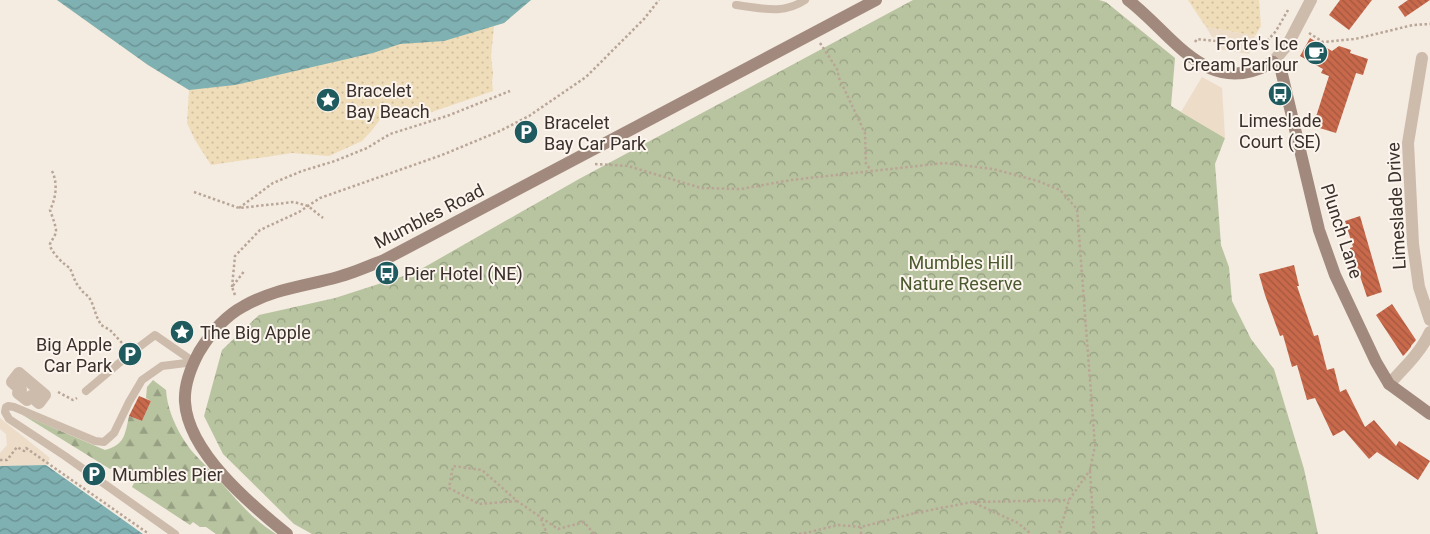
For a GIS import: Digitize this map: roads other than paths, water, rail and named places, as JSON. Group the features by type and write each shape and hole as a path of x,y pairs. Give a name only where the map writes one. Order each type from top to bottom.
{"street":[{"name":"Mumbles Road","path":"287,534 250,502 212,461 192,432 187,416 185,388 194,362 214,331 226,319 243,306 272,292 340,277 384,260 876,0"},
{"path":"1128,0 1139,8 1185,52 1207,67 1231,74 1253,72 1274,62 1288,44 1311,0"},
{"name":"Limeslade Drive","path":"1422,58 1408,143 1413,244 1419,287 1430,320"},
{"name":"Plunch Lane","path":"1274,62 1281,70 1311,197 1325,249 1336,275 1376,362 1389,384 1430,414"},
{"path":"1389,384 1409,364 1426,342 1430,332"}],"lane":[{"path":"736,5 779,10 792,7 805,0"},
{"path":"86,391 154,335 194,362"},
{"path":"175,534 9,418 5,412 6,407 14,407 94,441 104,442 114,433 128,402 142,380 162,366 194,362"}],"water":[{"path":"57,0 531,0 504,23 444,41 400,44 373,53 235,85 189,90 148,65"},
{"path":"46,465 143,534 0,534 0,466"}],"place":[{"name":"Forte's Ice Cream Parlour","path":"1316,53"},
{"name":"Limeslade Court (SE)","path":"1280,94"},
{"name":"Bracelet Bay Beach","path":"328,100"},
{"name":"Bracelet Bay Car Park","path":"526,132"},
{"name":"Pier Hotel (NE)","path":"387,273"},
{"name":"The Big Apple","path":"182,332"},
{"name":"Big Apple Car Park","path":"130,354"},
{"name":"Mumbles Pier","path":"94,474"}],"park label":[{"name":"Mumbles Hill Nature Reserve","path":"961,272"}]}
